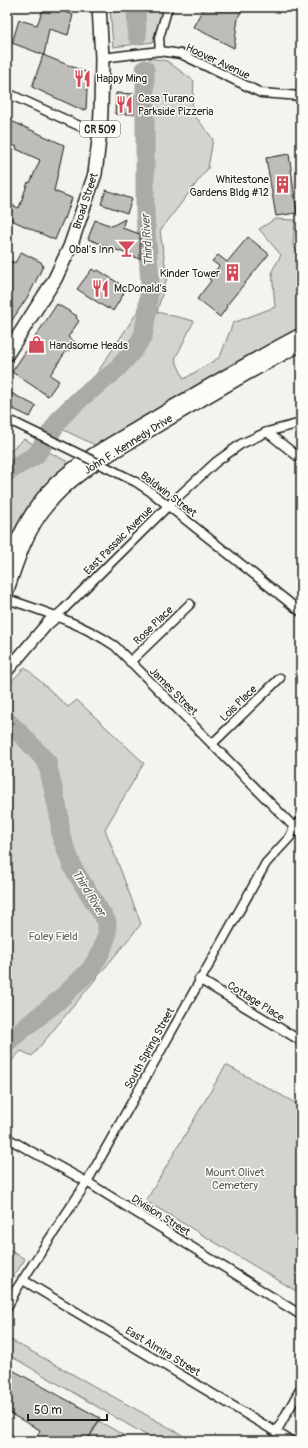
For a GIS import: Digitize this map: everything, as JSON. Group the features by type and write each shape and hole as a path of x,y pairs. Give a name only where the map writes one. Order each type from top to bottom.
{"main road":[{"name":"Broad Street","path":"7,354 55,279 70,247 95,174 100,131 102,58 99,7"},
{"name":"John F. Kennedy Drive","path":"7,562 19,534 38,502 55,483 72,468 218,379 301,334"},
{"name":"John F. Kennedy Drive","path":"7,593 24,545 34,526 45,508 67,485 101,461 180,412 258,367 301,345"},
{"path":"7,671 47,624 55,617"}],"street":[{"path":"160,51 159,38 168,7"},
{"name":"Hoover Avenue","path":"102,58 160,51 181,54 261,93 301,96"},
{"path":"7,93 86,129 100,131"},
{"name":"Baldwin Street","path":"7,419 136,482 301,612"},
{"name":"East Passaic Avenue","path":"55,617 168,506 216,462 241,444 267,432 301,423"},
{"path":"267,432 301,459"},
{"name":"James Street","path":"7,599 55,617 103,638 114,646 301,834"},
{"name":"Rose Place","path":"130,662 190,604"},
{"name":"Lois Place","path":"212,744 280,678"},
{"name":"South Spring Street","path":"7,1308 23,1280 87,1182 199,979 266,863 290,837 294,827 301,821"},
{"name":"Cottage Place","path":"199,979 301,1041"},
{"name":"Division Street","path":"7,1138 87,1182 301,1315"},
{"name":"East Almira Street","path":"23,1280 291,1441"},
{"path":"276,1432 301,1388"}],"green space":[{"path":"110,7 163,7 154,42 113,47"},
{"path":"150,58 167,61 194,81 192,112 213,139 208,168 160,231 167,277 157,312 194,321 175,359 184,379 220,357 233,323 275,307 272,271 281,255 259,229 275,219 295,220 293,245 301,257 301,327 223,370 95,445 51,424 93,379 142,305 143,229 140,77"},
{"path":"24,439 68,462 25,513 7,552 7,453"},
{"name":"Foley Field","path":"25,667 68,707 77,700 144,763 105,829 141,924 32,1056 21,1051 7,1066 7,686"},
{"name":"Mount Olivet Cemetery","path":"226,1065 301,1106 301,1294 146,1201"},
{"path":"7,1249 25,1259 7,1287"},
{"path":"7,1338 179,1433 190,1441 156,1441 7,1354"},
{"path":"99,1421 123,1435 119,1441 88,1441"},
{"path":"7,1432 22,1441 7,1441"}],"building":[{"path":"44,7 60,7 60,9 73,15 68,35 49,29 44,55 12,43 19,20 37,25"},
{"path":"204,7 243,7 238,18 234,48 193,27"},
{"path":"43,55 88,73 86,109 82,110 32,87"},
{"name":"Casa Turano Parkside Pizzeria","path":"116,93 134,94 134,114 115,114"},
{"path":"9,120 64,145 54,191 72,198 65,219 64,218 55,240 7,218 7,203 19,208 28,182 30,183 40,160 16,149 17,147 7,143 7,125"},
{"name":"Whitestone Gardens Bldg #12","path":"289,154 297,213 276,216 266,158"},
{"path":"106,190 132,199 127,213 101,204"},
{"name":"Obal's Inn","path":"125,219 122,228 140,234 140,259 88,239 95,220 112,226"},
{"name":"Kinder Tower","path":"248,237 269,254 226,306 227,307 220,317 197,299 211,281 209,279 219,266 212,261 218,255 227,262"},
{"path":"21,252 41,262 43,266 30,293 7,328 7,264 10,265 12,261 15,263"},
{"path":"92,269 96,272 98,270 123,286 121,290 124,293 113,311 77,289"},
{"path":"57,304 77,316 76,318 79,321 68,337 75,342 69,351 67,350 50,375 59,381 48,396 12,372"},
{"path":"7,391 36,406 30,417 7,406"},
{"path":"7,1367 100,1418 87,1441 44,1441 37,1437 40,1430 7,1412"}],"waterway":[{"name":"Third River","path":"136,7 137,36"},
{"name":"Third River","path":"7,472 36,455 61,417 82,397 114,372 133,351 143,336 150,283 145,214 145,69"},
{"name":"Third River","path":"7,721 47,762 59,814 61,836 73,868 107,922 107,935 101,952 90,970 58,1001 7,1042"}],"place":[{"name":"Happy Ming","path":"83,78"},
{"name":"Casa Turano Parkside Pizzeria","path":"125,104"},
{"name":"Whitestone Gardens Bldg #12","path":"282,185"},
{"name":"Obal's Inn","path":"127,249"},
{"name":"Kinder Tower","path":"233,273"},
{"name":"McDonald's","path":"101,288"},
{"name":"Handsome Heads","path":"36,345"}]}
